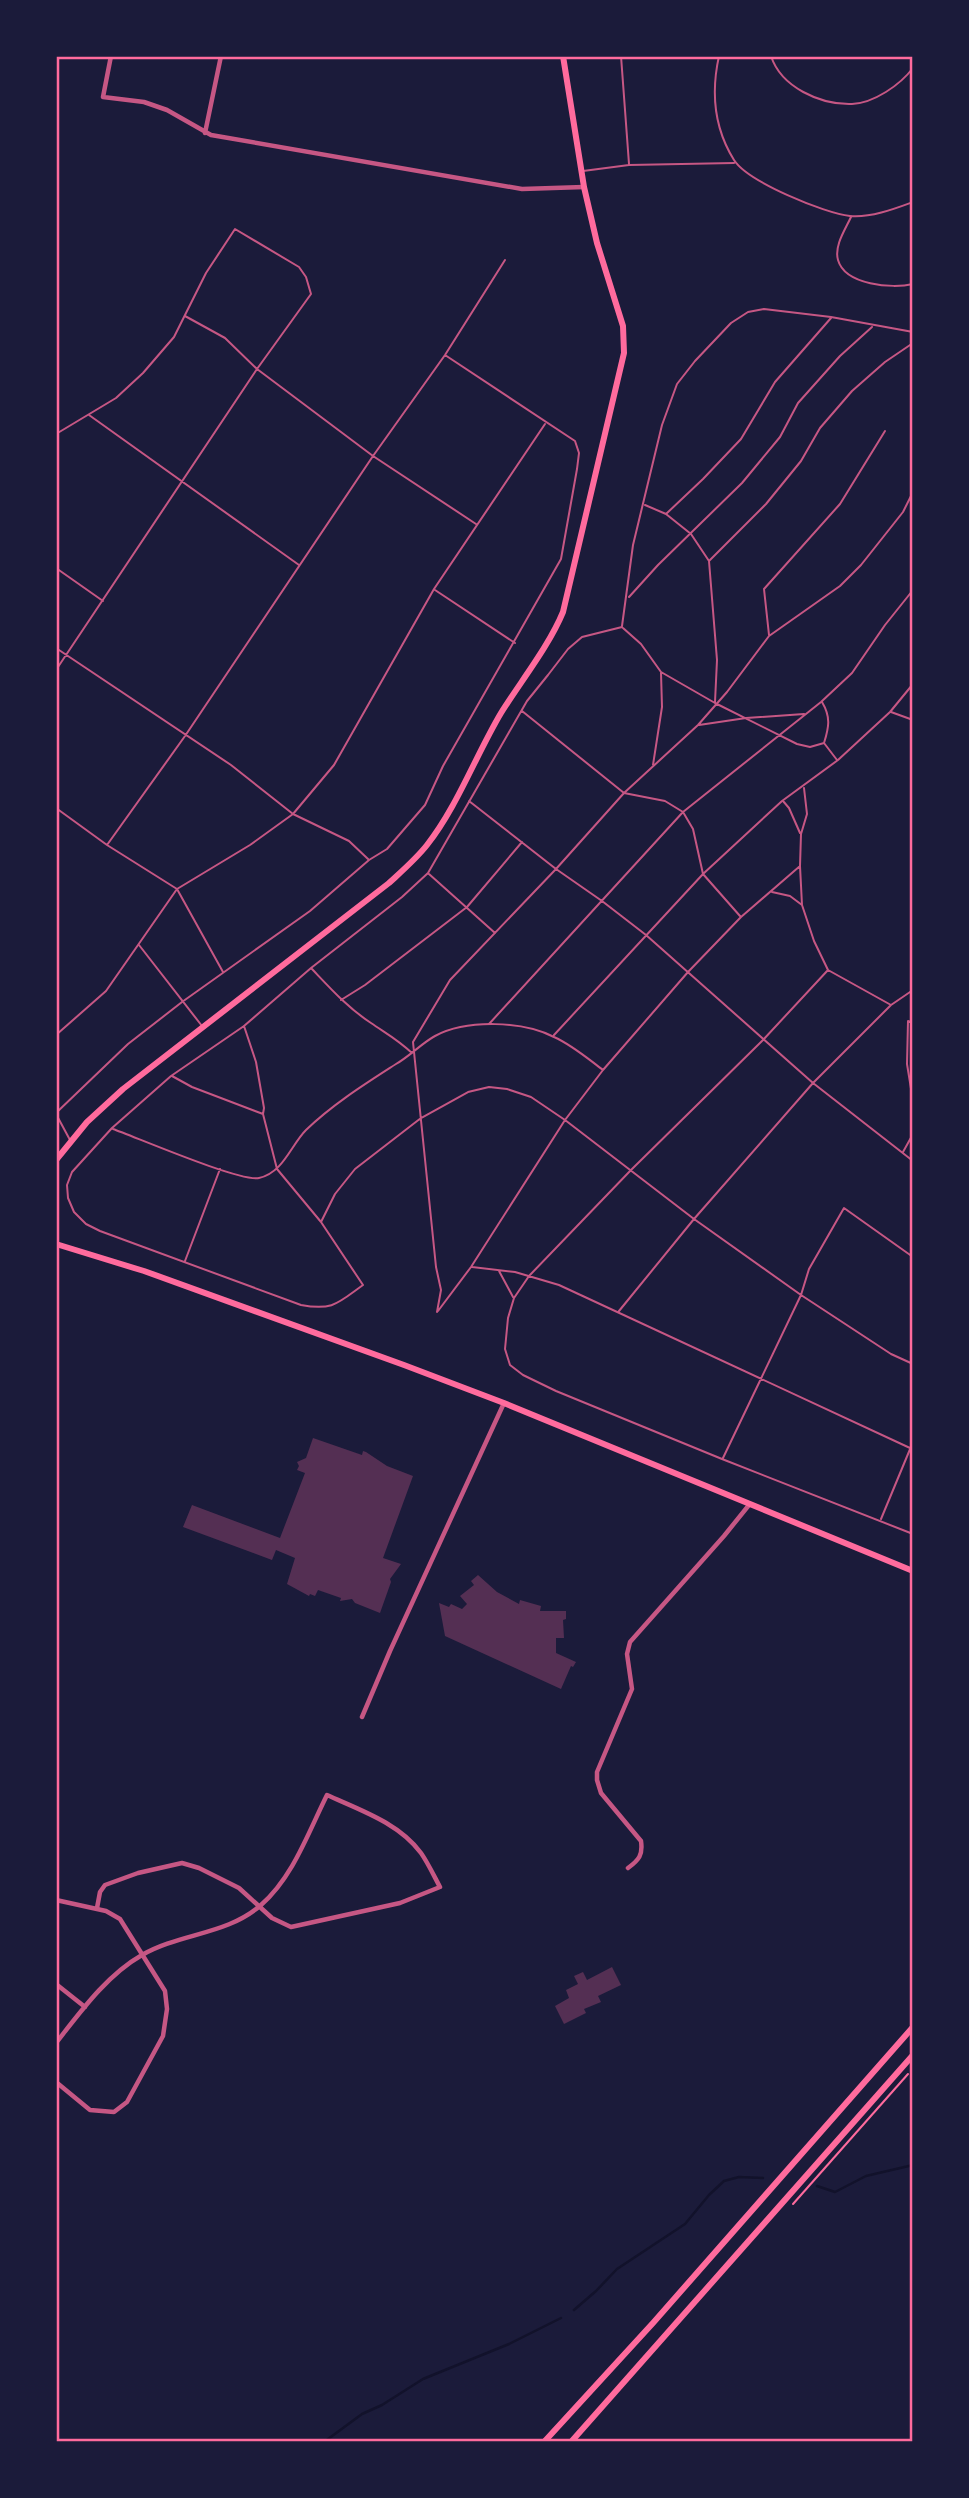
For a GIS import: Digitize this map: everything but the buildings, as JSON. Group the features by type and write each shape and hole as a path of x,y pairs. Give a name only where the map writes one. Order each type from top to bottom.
{"main road":[{"path":"56,1160 87,1122 123,1089 389,883 429,844 461,790 499,716 556,630 563,612 624,353 623,326 597,243 584,187 563,56"},
{"path":"56,1244 144,1271 504,1403 913,1570"},
{"path":"544,2442 653,2323 913,2027"},
{"path":"571,2442 913,2055"}],"street":[{"path":"111,56 103,97 144,102 167,110 205,133 509,187 532,190 584,187"},
{"path":"205,133 221,56"},
{"path":"362,1717 504,1403"},
{"path":"628,1868 638,1860 642,1851 640,1841 601,1793 597,1772 632,1689 627,1654 631,1642 749,1505"},
{"path":"56,2043 106,1983 143,1954 216,1930 259,1907 286,1877 327,1795 397,1830 421,1852 440,1887 400,1903 291,1927 272,1918 259,1907 239,1888 199,1868 182,1863 138,1873 104,1885 97,1909"},
{"path":"56,1900 97,1909 120,1919 165,1991 167,2010 163,2036 127,2102 114,2112 90,2110 56,2082"},
{"path":"56,1984 85,2007"}],"lane":[{"path":"621,56 629,165"},
{"path":"719,56 714,78 715,107 724,139 736,163 760,181 791,197 851,216 891,211 913,202"},
{"path":"771,56 774,65 792,86 817,99 853,104 880,95 905,79 913,68"},
{"path":"582,171 629,165 736,163"},
{"path":"851,216 837,246 837,259 842,268 856,278 878,286 913,284"},
{"path":"56,434 116,398 141,375 174,337 206,273 235,229 299,267 306,277 311,294 257,369 56,670"},
{"path":"107,845 185,736 444,355 505,260"},
{"path":"622,627 628,598 628,572 662,425 677,384 731,323 748,312 764,309 831,317 913,332"},
{"path":"185,316 225,338 257,369 373,456 477,524"},
{"path":"666,514 741,439 775,382 831,317"},
{"path":"628,598 742,483 780,437 798,403 840,356 873,326"},
{"path":"709,561 766,504 801,461 821,428 852,391 885,362 913,343"},
{"path":"71,1142 56,1113 128,1044 310,911 369,860 387,849 425,804 443,766 561,559 579,453 575,441 444,355"},
{"path":"88,415 300,565"},
{"path":"56,1035 106,991 177,888 250,845 293,814 334,765 434,589 546,424"},
{"path":"769,636 764,589 840,504 886,431"},
{"path":"800,866 741,916 603,1070 565,1120 471,1266 437,1312 441,1290 436,1267 413,1042 450,981 624,793 698,725 769,636 840,586 880,544 903,512 913,492"},
{"path":"644,505 666,514 691,534 709,561 717,660 715,703"},
{"path":"56,568 103,601"},
{"path":"434,589 515,643"},
{"path":"489,1024 683,812 821,702 852,673 913,590"},
{"path":"622,627 641,644 662,672 715,703 797,744 810,747 824,743"},
{"path":"244,1026 256,1062 263,1114 277,1169 321,1223 363,1285 342,1300 322,1309 302,1305 86,1224 75,1212 68,1198 67,1185 72,1172 112,1128 171,1076 244,1026 428,873 527,701 568,649 582,637 622,627"},
{"path":"56,648 231,765 293,814 349,841 369,860"},
{"path":"653,765 662,707 662,672"},
{"path":"553,1036 704,874 782,800 804,787 838,760 890,712 913,684"},
{"path":"821,702 828,712 829,727 824,743"},
{"path":"522,711 624,793 665,801 683,812 693,829 704,874 741,916"},
{"path":"890,712 913,720"},
{"path":"698,725 805,714"},
{"path":"824,743 838,760"},
{"path":"804,787 807,814 801,834 802,905 814,941 828,970 891,1005"},
{"path":"782,800 789,808 801,834"},
{"path":"469,801 646,935 813,1083 913,1161"},
{"path":"56,808 107,845 177,888 224,972"},
{"path":"341,1000 365,985 467,907 523,841"},
{"path":"428,873 495,933"},
{"path":"771,892 790,896 802,905"},
{"path":"139,945 202,1027"},
{"path":"312,968 341,1000 395,1037 413,1054"},
{"path":"828,970 763,1040 631,1170 529,1276 513,1298 505,1349 510,1365 523,1375 722,1460 913,1534"},
{"path":"618,1312 694,1219 813,1083 891,1005 913,990"},
{"path":"913,1023 908,1021 907,1064 913,1101"},
{"path":"112,1128 220,1169 250,1178 260,1178 277,1169 302,1134 317,1119 435,1036 450,1031 489,1024 525,1028 553,1036 603,1070"},
{"path":"171,1076 192,1087 263,1114"},
{"path":"321,1223 335,1194 355,1169 421,1118 468,1092 489,1087 507,1089 531,1097 565,1120 694,1219 801,1295 891,1354 913,1364"},
{"path":"903,1153 913,1134"},
{"path":"185,1262 220,1169"},
{"path":"722,1460 801,1295 810,1269 844,1208 913,1257"},
{"path":"471,1266 529,1276 559,1285 911,1448"},
{"path":"499,1271 513,1298"},
{"path":"881,1520 913,1442"}],"waterway":[{"path":"817,2186 835,2192 866,2176 913,2165"},
{"path":"574,2310 617,2269 685,2224 724,2181 739,2177 763,2178"},
{"path":"324,2442 362,2414 382,2405 423,2379 509,2344 561,2318"}]}
